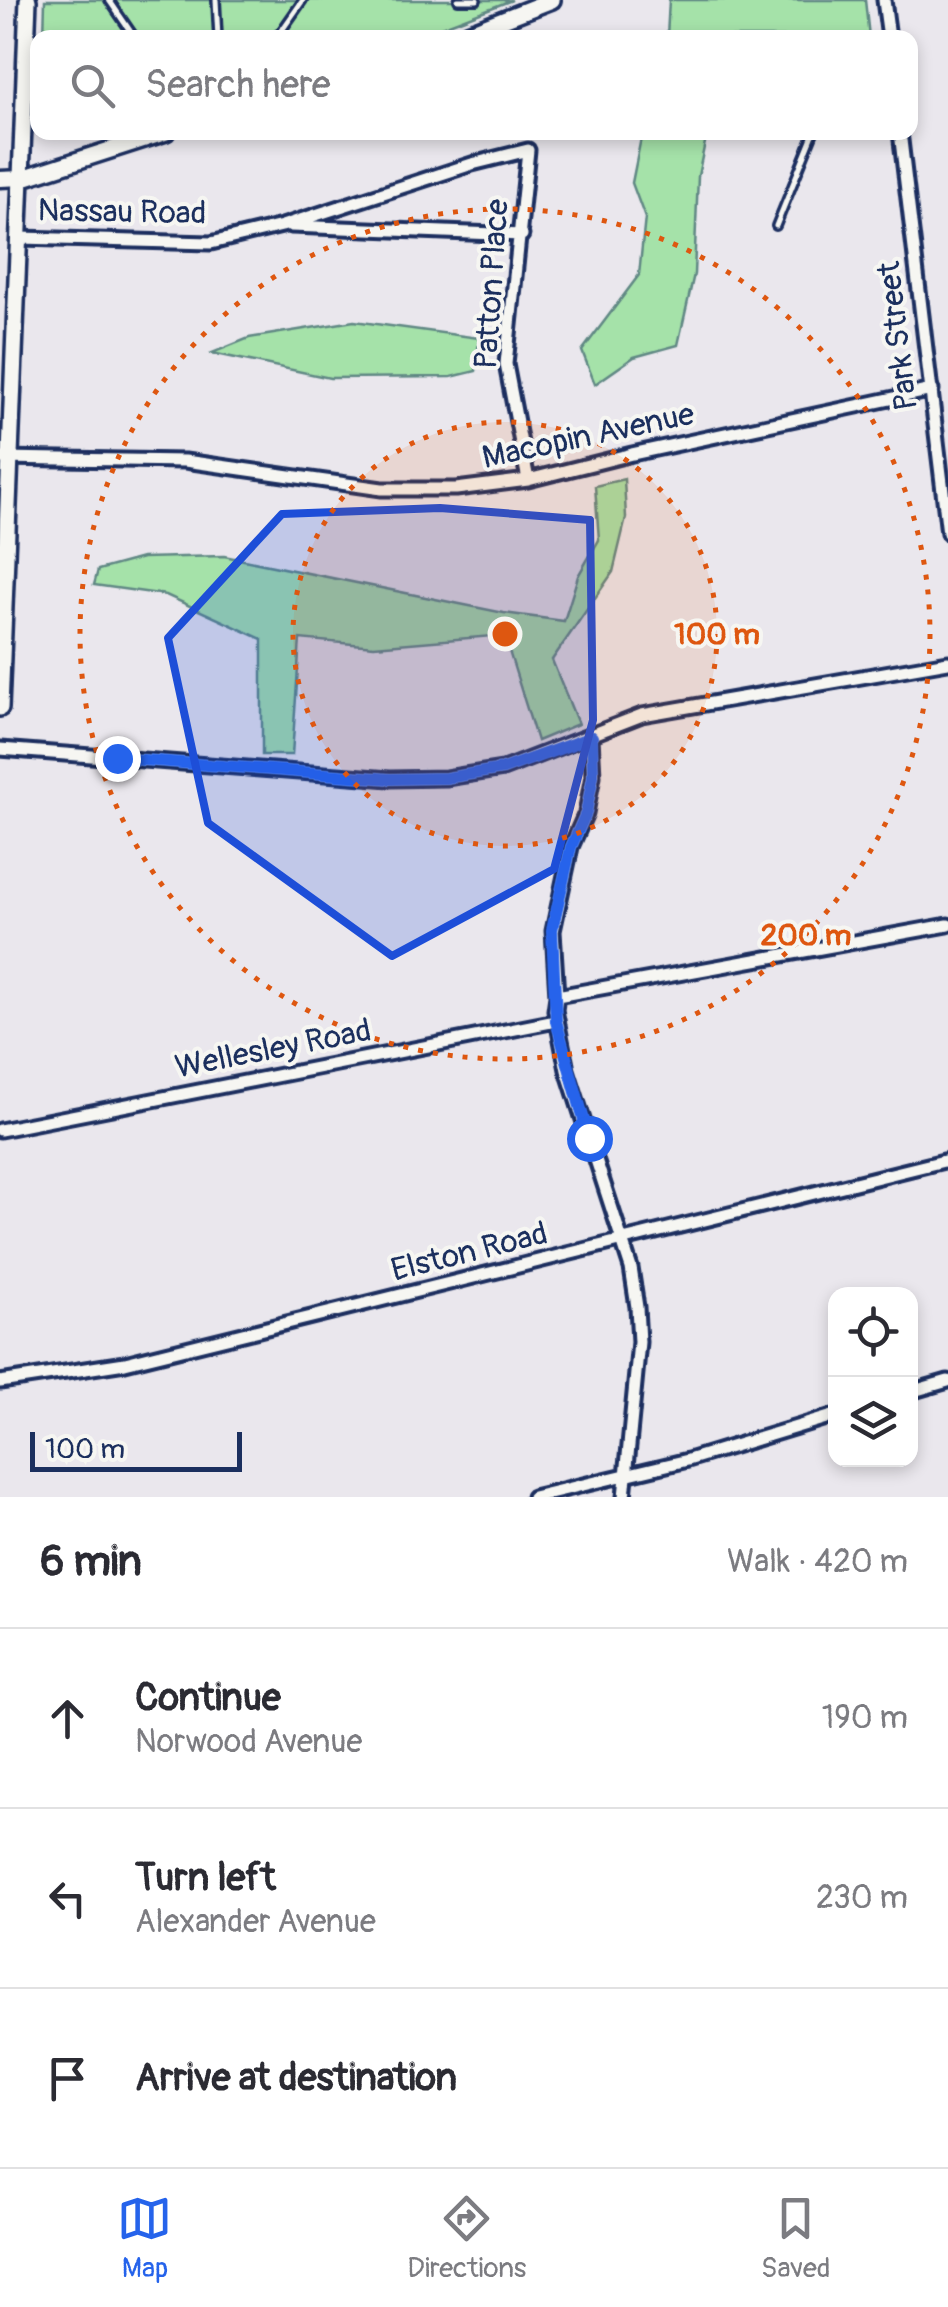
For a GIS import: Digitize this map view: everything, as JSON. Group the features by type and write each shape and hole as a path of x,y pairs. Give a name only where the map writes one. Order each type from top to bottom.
{"main road":[{"path":"0,708 6,458 23,178 28,0"},
{"path":"476,30 552,0"},
{"path":"23,178 141,140"}],"street":[{"path":"884,0 888,30"},
{"name":"Park Street","path":"901,140 948,533"},
{"name":"Nassau Road","path":"20,238 211,243 282,226 472,164 528,150"},
{"name":"Patton Place","path":"528,150 506,364 528,480"},
{"path":"0,180 23,178"},
{"name":"Nassau Road","path":"282,226 522,235"},
{"name":"Macopin Avenue","path":"6,458 185,461 382,489 456,489 528,480 932,390"},
{"path":"0,749 390,779 446,778 503,769 642,715 948,662"},
{"path":"592,737 593,776 586,813 571,847 552,930 556,1021 567,1070 631,1268 639,1342 624,1497"},
{"path":"557,996 948,925"},
{"name":"Wellesley Road","path":"0,1130 556,1021"},
{"name":"Elston Road","path":"0,1382 124,1363 948,1160"},
{"path":"918,1390 948,1381"},
{"path":"533,1497 626,1476 828,1417"}],"lane":[{"path":"109,0 130,30"},
{"path":"216,0 218,30"},
{"path":"282,30 303,0"},
{"path":"458,0 477,0"},
{"path":"776,226 811,140"}],"highlighted area":[{"path":"440,508 590,520 593,720 554,869 392,956 208,823 168,638 282,514"}],"green space":[{"path":"45,0 512,0 433,30 44,30"},
{"path":"669,0 865,0 868,30 667,30"},
{"path":"641,140 706,140 698,176 694,274 678,345 634,357 595,384 582,351 639,275 645,218 632,183"},
{"path":"354,321 479,338 476,371 451,377 330,378 212,353 249,338"},
{"path":"624,479 626,518 613,572 552,660 578,724 537,741 504,635 374,646 300,639 292,755 262,755 262,639 166,595 94,585 98,570 142,558 224,556 504,613 564,621 578,576 599,540 595,486"}],"route":[{"path":"117,758 390,779 446,778 503,769 592,737 593,776 586,813 571,847 552,930 556,1021 589,1138"}]}
